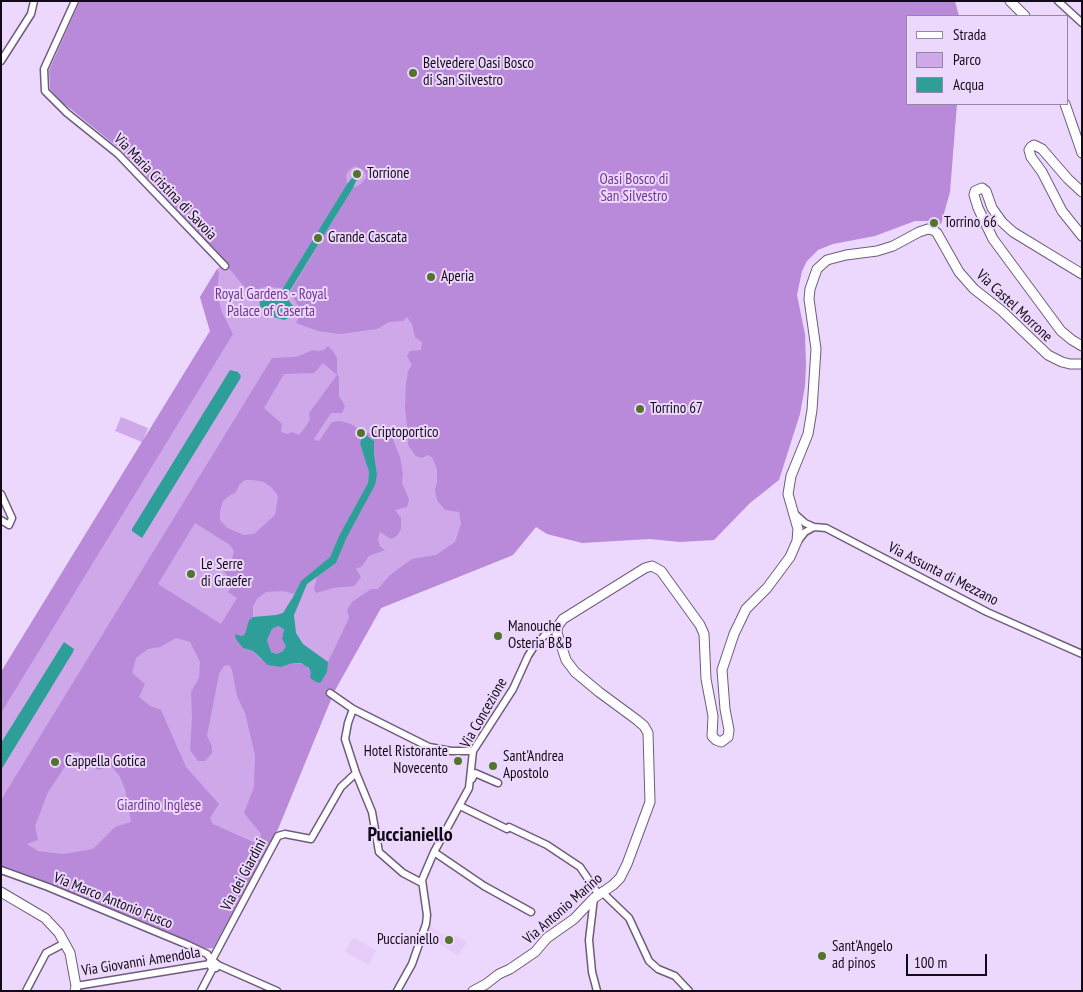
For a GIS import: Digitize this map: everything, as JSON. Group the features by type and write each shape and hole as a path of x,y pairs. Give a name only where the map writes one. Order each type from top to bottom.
{"street":[{"path":"1,61 31,14 34,1"},
{"name":"Via Maria Cristina di Savoia","path":"75,1 44,68 45,91 67,113 118,154 225,266"},
{"path":"1010,1 1024,15"},
{"path":"1058,1 1082,23"},
{"path":"1065,105 1082,152"},
{"path":"1082,192 1039,146 1031,147 1029,150 1031,157 1042,172 1062,211 1082,236"},
{"name":"Via Castel Morrone","path":"1082,274 1013,232 1002,222 992,208 986,191 982,188 975,191 974,195 978,208 994,239 1061,331 1082,346"},
{"name":"Via Castel Morrone","path":"792,511 788,494 791,476 808,434 814,393 816,349 809,299 810,289 817,269 827,260 846,255 877,251 893,246 919,232 933,230 938,233 959,272 974,290 1002,310 1055,360 1070,364 1082,364"},
{"path":"1,494 12,518 9,525 1,520"},
{"path":"792,511 805,523 814,527"},
{"path":"792,511 798,529 797,542"},
{"path":"558,626 563,619 580,607 615,588 645,568 652,566 662,571 700,625 704,634 706,679 714,716 712,736 721,742 728,737 729,730 725,709 722,670 734,634 746,609 773,581 805,532 814,527"},
{"name":"Via Assunta di Mezzano","path":"814,527 826,528 988,612 1082,654"},
{"name":"Via Concezione","path":"397,991 412,964 426,924 422,882 434,852 471,782 473,751 514,689 528,656 535,645 547,633 558,626"},
{"name":"Via Antonio Marino","path":"473,991 535,952 547,938 574,919 613,885 623,872 650,802 648,733 637,720 576,672 566,660 557,633 558,626"},
{"path":"330,693 353,709 429,747 451,751 473,751"},
{"path":"353,709 345,739 372,812 379,852 403,873 422,882"},
{"name":"Via dei Giardini","path":"213,964 278,836 285,834 311,839 341,787 356,773"},
{"path":"471,782 475,773 498,783"},
{"path":"460,806 507,829 509,827 547,845 580,868 599,896 629,918 649,961 658,969 675,976 689,991"},
{"path":"434,852 484,886 531,912"},
{"name":"Via Marco Antonio Fusco","path":"1,870 48,887 188,945 207,954 213,964"},
{"path":"1,892 45,918 59,933 70,953 75,988"},
{"path":"597,991 592,972 589,940 599,896"},
{"path":"26,991 46,953 64,943"},
{"path":"201,991 213,964"},
{"name":"Via Giovanni Amendola","path":"75,988 213,964 277,991"}],"shaded area":[{"name":"Puccianiello","path":"430,926 448,938 455,935 467,942 458,956 426,935 426,931"},
{"path":"353,937 376,950 369,965 345,952"}],"green space":[{"name":"Oasi Bosco di San Silvestro","path":"80,1 955,1 959,15 906,15 906,105 957,105 950,192 941,224 932,221 915,221 875,236 833,244 818,250 807,261 802,271 797,295 805,334 805,386 800,414 779,480 750,503 714,540 680,542 650,539 582,543 547,534 536,527 513,555 381,608 334,692 278,829 213,948 201,949 1,866 1,800 272,358 296,357 313,350 324,350 328,346 333,351 337,358 339,396 345,406 342,413 331,413 314,439 319,441 332,422 340,421 351,424 361,431 357,436 359,437 367,432 373,436 372,433 384,428 389,429 400,457 403,474 402,483 409,499 407,507 395,510 401,518 401,529 397,536 391,539 380,532 378,540 380,546 385,550 369,556 362,566 356,569 361,577 354,586 333,588 316,593 314,589 317,577 336,563 346,539 364,506 377,474 373,440 369,436 363,436 361,440 369,472 368,483 340,534 330,557 301,581 294,594 283,591 266,592 257,599 253,606 253,617 249,620 246,634 242,636 236,634 243,648 253,651 260,659 281,667 293,663 305,664 318,683 349,618 347,610 352,602 371,589 378,589 390,575 412,559 436,555 455,542 461,524 459,512 445,510 437,500 435,490 437,469 432,457 427,455 422,458 416,456 408,445 405,409 406,384 408,371 412,365 407,356 410,351 421,350 422,342 415,337 412,324 407,317 403,321 389,322 377,329 340,334 318,331 296,323 300,309 290,292 353,188 361,184 365,179 364,170 355,166 349,170 346,175 347,184 283,288 264,287 252,296 202,236 121,150 62,102 50,89 49,70","holes":["323,363 337,375 309,413 310,419 307,425 299,435 292,432 287,434 281,432 282,424 264,408 284,374 314,373","245,480 264,482 278,496 275,515 254,534 244,535 227,528 220,520 220,511 223,501 236,492 239,485","195,523 230,545 234,551 232,559 223,564 222,569 230,579 235,581 228,592 237,598 221,624 158,584","176,638 190,642 200,662 199,678 191,692 190,750 198,761 205,761 212,753 212,747 207,736 219,674 224,666 229,665 232,670 237,696 245,713 255,755 254,787 244,813 261,834 260,845 213,824 210,818 219,804 186,767 161,710 150,706 139,697 145,684 132,673 136,658 148,649 160,647","78,752 98,770 111,766 119,775 125,789 131,822 115,827 93,849 63,854 38,851 27,844 38,840 35,826 48,792 66,765 70,753"]},
{"name":"Giardino Inglese","path":"338,143 393,177 399,244 513,555 381,608 334,692 278,829 213,948 1,866 1,672 142,442 115,431 121,417 148,428 143,441 210,331 200,297 217,269"},
{"path":"217,269 219,273 217,295 222,312 233,334 1,713 1,672 210,331 200,297"},
{"path":"278,626 284,629 282,639 286,646 283,651 277,654 271,652 267,640 272,629"}],"water":[{"path":"352,174 359,178 286,297 293,306 294,316 284,320 270,316 260,306 259,295 269,291 280,293 352,178"},
{"path":"230,370 238,372 241,376 240,379 142,538 132,529"},
{"path":"366,435 374,441 377,474 375,485 346,539 336,563 307,584 294,615 296,633 303,644 328,662 327,672 321,682 318,683 310,678 309,668 301,663 293,663 281,667 268,665 253,651 243,648 236,639 235,634 242,636 245,634 249,620 253,617 283,613 301,581 330,557 340,534 368,483 369,472 360,443 363,436","holes":["278,626 284,629 282,639 286,646 283,651 277,654 271,652 267,640 272,629"]},
{"path":"64,642 74,649 73,652 1,770 1,743"}],"place":[{"name":"Belvedere Oasi Bosco di San Silvestro","path":"413,73"},
{"name":"Torrione","path":"357,174"},
{"name":"Torrino 66","path":"934,223"},
{"name":"Grande Cascata","path":"318,238"},
{"name":"Aperia","path":"431,277"},
{"name":"Torrino 67","path":"640,409"},
{"name":"Criptoportico","path":"361,433"},
{"name":"Le Serre di Graefer","path":"191,574"},
{"name":"Manouche Osteria B&B","path":"498,636"},
{"name":"Hotel Ristorante Novecento","path":"458,761"},
{"name":"Cappella Gotica","path":"55,762"},
{"name":"Sant'Andrea Apostolo","path":"493,766"},
{"name":"Puccianiello","path":"449,940"},
{"name":"Sant'Angelo ad pinos","path":"822,956"}],"district":[{"name":"Puccianiello","path":"410,835"}],"park label":[{"name":"Royal Gardens - Royal Palace of Caserta","path":"271,304"}]}
